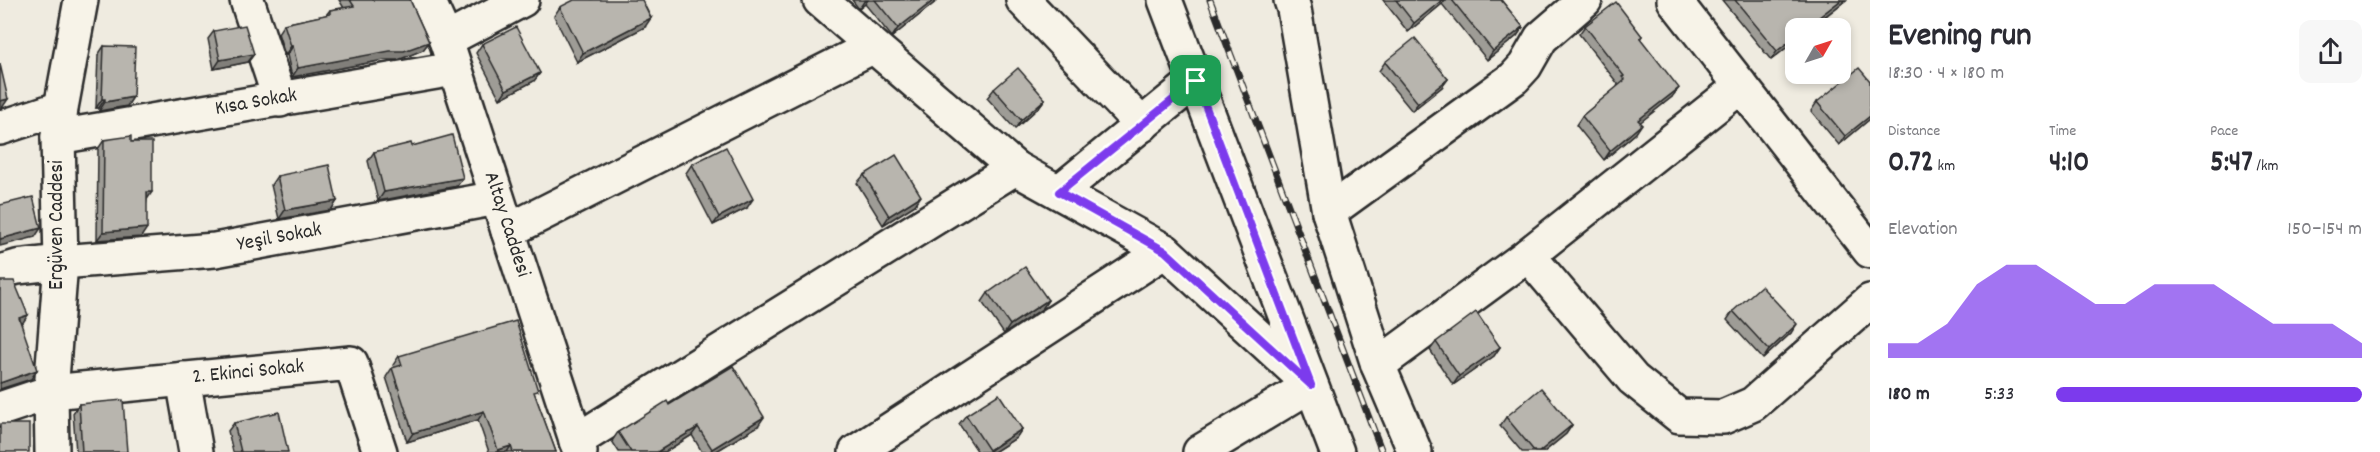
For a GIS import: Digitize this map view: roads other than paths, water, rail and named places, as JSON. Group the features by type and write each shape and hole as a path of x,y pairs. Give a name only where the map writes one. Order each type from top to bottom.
{"street":[{"name":"Ergüven Caddesi","path":"52,452 51,392 61,262 59,123 81,0"},
{"path":"248,0 280,100"},
{"name":"Altay Caddesi","path":"428,0 450,54 578,446"},
{"name":"Kısa Sokak","path":"0,128 280,100 450,54 522,0"},
{"path":"820,0 1015,168 1165,251 1311,385"},
{"path":"1023,0 1142,125"},
{"path":"1165,0 1337,452"},
{"path":"1329,212 1514,78 1525,66 1541,38 1585,0"},
{"path":"1674,0 1870,251"},
{"path":"1297,3 1329,212 1378,365 1415,452"},
{"path":"508,231 872,47"},
{"path":"1059,192 1196,81"},
{"path":"1378,365 1528,255 1741,86"},
{"path":"578,446 1015,168"},
{"name":"Yeşil Sokak","path":"0,272 17,267 61,262 215,250 497,198"},
{"path":"856,452 1165,251"},
{"path":"1528,255 1633,379 1679,416 1723,417 1753,404 1870,302"},
{"name":"2. Ekinci Sokak","path":"0,409 51,392 351,363 380,452"},
{"path":"183,379 196,452"},
{"path":"1200,452 1311,385"}],"railway":[{"path":"1210,0 1382,452"}]}
